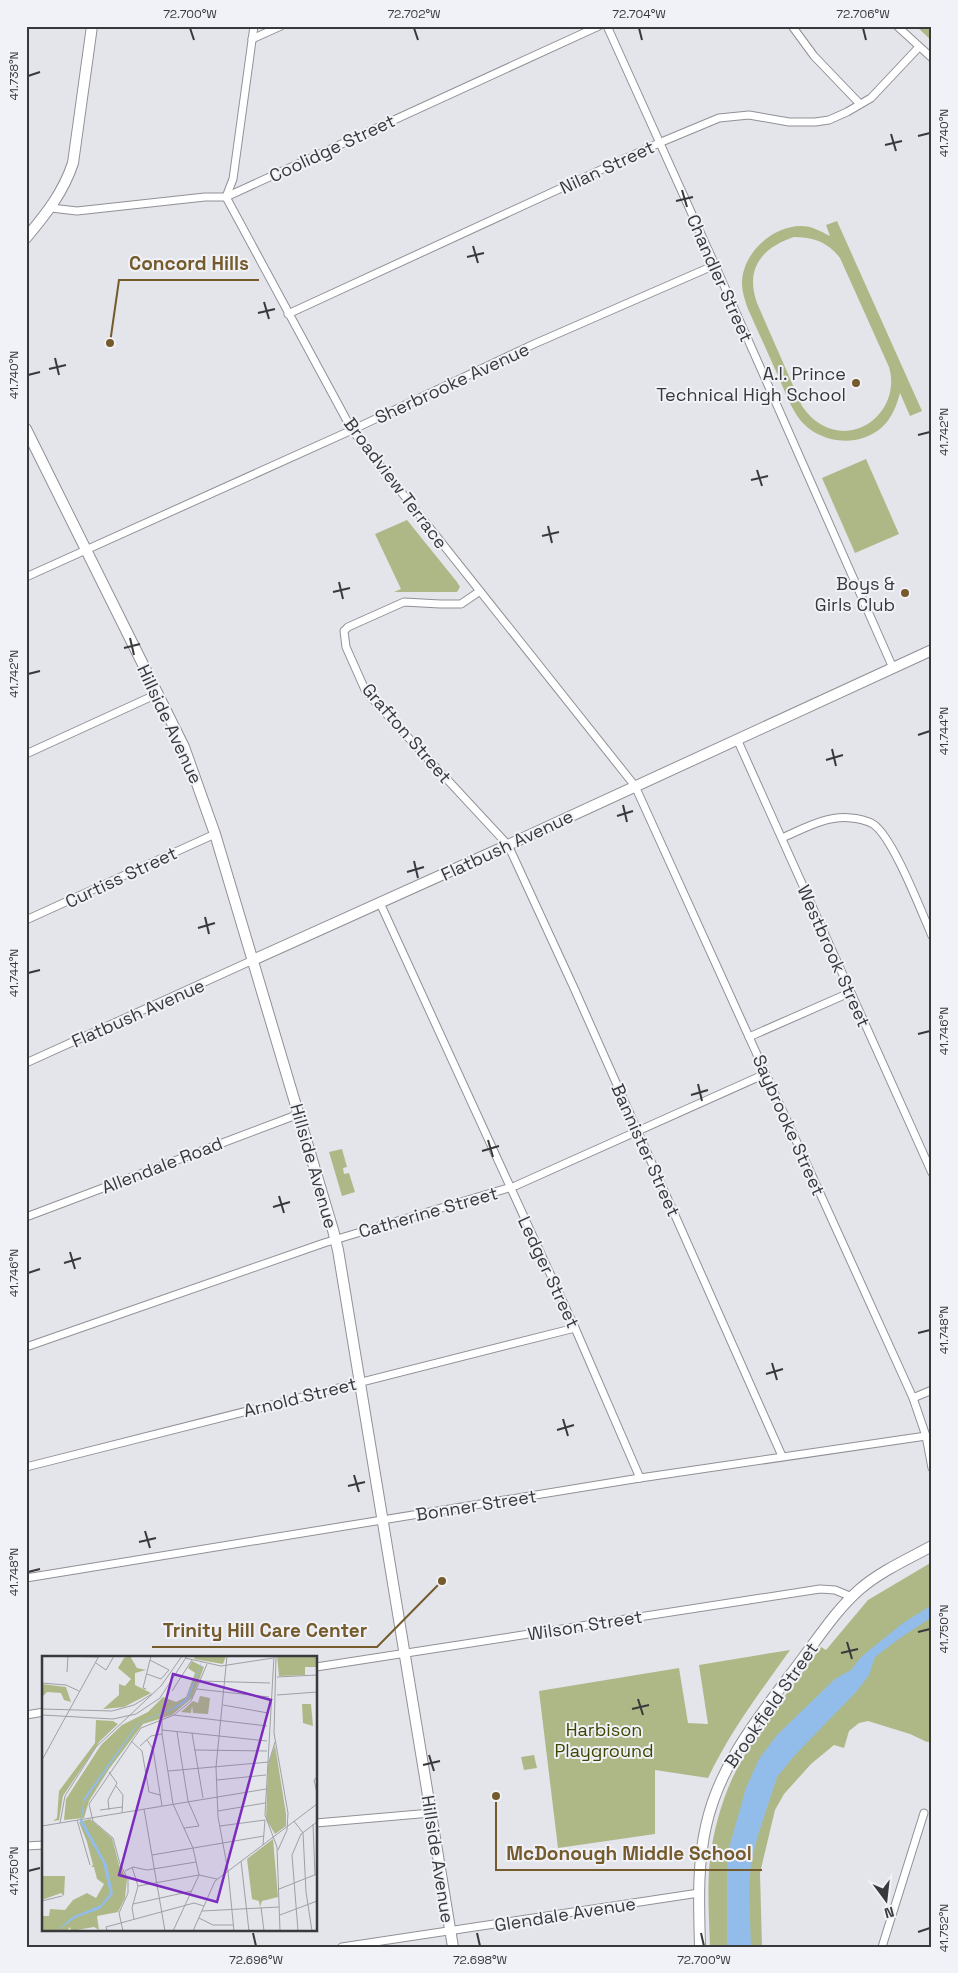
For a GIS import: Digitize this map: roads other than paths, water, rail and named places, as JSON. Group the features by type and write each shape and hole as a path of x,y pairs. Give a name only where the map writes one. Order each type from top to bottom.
{"street":[{"path":"26,238 50,208 66,183 73,163 92,26"},
{"path":"226,197 232,179 254,26"},
{"path":"252,39 281,26"},
{"name":"Coolidge Street","path":"50,208 77,211 205,197 226,197 599,26"},
{"name":"Chandler Street","path":"607,26 893,668"},
{"path":"792,26 814,56 860,104"},
{"path":"898,26 932,58"},
{"name":"Nilan Street","path":"288,314 660,143 719,118 749,115 789,122 815,122 841,115 871,98 919,47"},
{"name":"Broadview Terrace","path":"226,197 352,430 635,786"},
{"name":"Sherbrooke Avenue","path":"26,577 352,430 534,344 715,265"},
{"name":"Hillside Avenue","path":"26,428 184,747 215,834 335,1239 453,1947"},
{"name":"Grafton Street","path":"480,592 461,604 409,601 399,603 353,623 344,631 344,639 366,692 508,845"},
{"name":"Flatbush Avenue","path":"26,1063 508,845 932,650"},
{"path":"26,754 157,694"},
{"name":"Westbrook Street","path":"737,739 849,993 932,1173"},
{"name":"Saybrooke Street","path":"635,786 913,1398 926,1436 932,1468"},
{"path":"782,838 813,824 830,820 851,818 873,824 883,834 895,854 932,936"},
{"name":"Curtiss Street","path":"26,920 215,834"},
{"name":"Bannister Street","path":"508,845 638,1131 782,1456"},
{"name":"Ledger Street","path":"380,903 575,1328 640,1478"},
{"path":"749,1037 849,993"},
{"name":"Catherine Street","path":"26,1347 335,1239 510,1188 765,1074"},
{"name":"Allendale Road","path":"26,1217 298,1114"},
{"name":"Arnold Street","path":"26,1467 575,1328"},
{"path":"913,1398 932,1390"},
{"name":"Bonner Street","path":"26,1578 640,1478 926,1436"},
{"name":"Brookfield Street","path":"700,1947 700,1860 711,1805 725,1771 757,1720 828,1625 852,1597 874,1579 932,1546"},
{"name":"Wilson Street","path":"318,1667 820,1589 835,1590 852,1597"},
{"path":"26,1715 42,1712"},
{"path":"318,1823 431,1813"},
{"path":"882,1947 924,1813"},
{"path":"26,1846 42,1845"},
{"name":"Glendale Avenue","path":"342,1947 699,1893"}],"water":[{"path":"932,1605 932,1617 875,1657 869,1675 856,1692 795,1755 777,1777 751,1863 749,1890 751,1947 727,1947 727,1855 746,1788 759,1759 777,1735 835,1679 851,1670 861,1657 903,1623"}],"place":[{"name":"Concord Hills","path":"110,343"},
{"name":"A.I. Prince Technical High School","path":"856,383"},
{"name":"Boys & Girls Club","path":"905,593"},
{"name":"Trinity Hill Care Center","path":"442,1581"},
{"name":"McDonough Middle School","path":"496,1796"}],"park label":[{"name":"Harbison Playground","path":"604,1739"}]}
